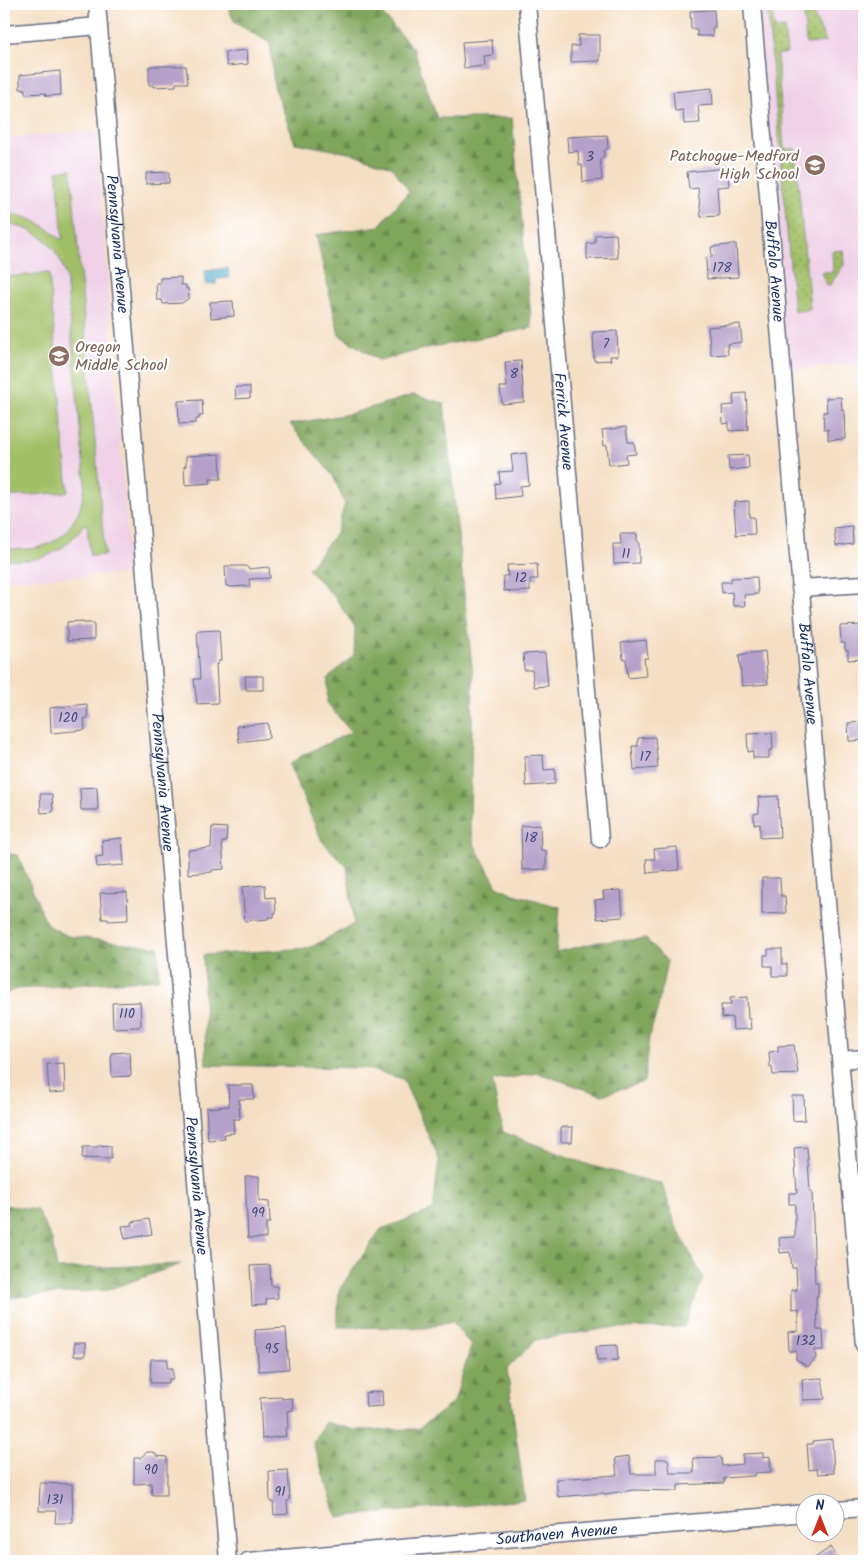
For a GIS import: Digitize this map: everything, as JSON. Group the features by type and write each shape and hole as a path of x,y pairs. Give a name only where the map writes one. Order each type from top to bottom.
{"street":[{"name":"Pennsylvania Avenue","path":"97,4 228,1561"},
{"name":"Ferrick Avenue","path":"527,4 600,839"},
{"name":"Buffalo Avenue","path":"752,4 864,1345"},
{"path":"4,34 99,26"},
{"path":"800,588 864,584"},
{"path":"841,1060 864,1058"},
{"path":"846,1509 864,1508"},
{"name":"Southaven Avenue","path":"248,1561 796,1514"}],"shaded area":[{"name":"Patchogue-Medford High School","path":"751,4 864,4 864,364 782,370"},
{"name":"Oregon Middle School","path":"96,131 130,574 4,580 4,138"}],"green space":[{"path":"226,4 359,4 384,16 413,48 437,118 512,118 532,328 427,348 380,361 339,335 316,235 379,226 409,191 392,167 354,154 295,143 274,86 270,43 235,23"},
{"path":"767,4 772,4 774,29 784,28 787,53 777,55 784,149 795,149 810,309 794,312"},
{"path":"803,4 809,4 826,42 806,44"},
{"path":"71,169 105,555 90,556 87,524 84,524 68,543 50,555 28,560 4,559 4,547 36,548 61,536 78,513 83,498 85,482 66,276 57,255 44,239 27,229 4,224 4,214 20,216 41,224 60,239 63,239 57,171"},
{"path":"843,250 844,265 829,286 826,285 821,272 833,272 832,251"},
{"path":"49,273 68,492 4,497 4,277"},
{"path":"413,395 444,403 473,676 470,825 474,844 497,886 514,894 560,907 556,952 598,942 646,939 667,961 657,1012 649,1037 644,1082 602,1095 538,1073 492,1081 503,1132 592,1166 662,1184 676,1226 703,1278 684,1327 609,1328 535,1340 507,1369 525,1500 337,1517 313,1443 325,1422 355,1430 418,1429 454,1402 471,1346 452,1321 425,1328 337,1327 339,1290 381,1229 433,1210 439,1159 403,1079 364,1068 206,1065 203,955 309,948 354,924 347,867 322,841 289,765 301,756 351,732 327,703 328,678 354,655 355,627 335,598 308,569 336,533 345,504 333,476 290,424 349,414"},
{"path":"4,853 18,855 47,925 68,936 158,947 159,979 16,989 4,994"},
{"path":"4,1205 37,1210 52,1240 57,1269 181,1264 107,1290 4,1298"}],"water":[{"path":"228,268 229,278 216,279 216,284 206,285 205,271"}],"building":[{"path":"714,10 715,28 712,28 713,36 697,36 697,29 691,29 690,11"},
{"path":"578,35 600,35 600,61 571,62 571,46 579,46"},
{"path":"492,40 493,55 484,56 485,66 464,68 462,42"},
{"path":"247,50 248,64 227,66 225,52"},
{"path":"186,66 188,83 176,83 176,86 153,87 153,85 149,85 149,67"},
{"path":"60,71 61,95 46,96 45,93 25,94 25,89 20,89 20,75"},
{"path":"712,88 713,105 698,106 700,123 684,124 683,110 675,111 673,92"},
{"path":"607,135 608,148 600,159 602,180 583,182 582,165 579,165 578,151 568,152 567,137"},
{"path":"727,168 729,186 717,187 719,216 701,217 698,188 689,189 687,172"},
{"path":"169,172 169,183 146,184 146,173"},
{"path":"616,234 618,258 587,259 587,244 595,243 595,235"},
{"path":"736,244 738,277 707,279 706,258 712,257 711,247"},
{"path":"181,277 181,285 186,285 186,289 188,288 189,298 182,303 163,304 162,300 157,300 156,283 160,283 160,278"},
{"path":"233,301 234,316 211,318 210,302"},
{"path":"740,324 742,342 727,344 728,354 711,355 708,327"},
{"path":"617,331 618,356 610,356 611,360 594,361 593,332"},
{"path":"521,361 524,402 502,404 500,387 507,387 505,362"},
{"path":"235,387 250,387 250,398 236,399"},
{"path":"746,393 748,430 729,431 729,423 723,424 722,406 734,405 733,394"},
{"path":"841,397 842,410 844,410 845,439 828,440 828,429 824,429 823,412 827,412 826,398"},
{"path":"202,400 203,416 199,416 199,419 196,419 196,423 179,424 178,401"},
{"path":"626,427 628,442 634,442 636,454 626,455 627,463 609,465 607,445 604,446 602,430"},
{"path":"526,453 529,485 520,486 521,496 496,499 495,484 500,483 499,472 513,471 511,455"},
{"path":"220,454 221,479 210,479 211,483 185,485 184,466 186,466 186,456"},
{"path":"748,455 749,468 729,470 728,456"},
{"path":"749,501 749,517 754,517 755,534 736,535 734,502"},
{"path":"852,526 853,544 836,546 834,528"},
{"path":"620,534 637,534 639,563 614,564 613,544 621,544"},
{"path":"537,564 538,579 530,579 530,591 504,591 503,576 508,576 507,565"},
{"path":"225,566 246,566 249,569 269,567 270,578 249,579 250,586 226,586"},
{"path":"757,577 758,594 744,595 745,606 733,606 732,592 722,593 721,582 731,582 731,578"},
{"path":"83,621 83,623 94,623 94,640 67,641 67,622"},
{"path":"864,625 864,659 848,660 848,650 845,650 845,643 841,643 840,626"},
{"path":"219,630 221,661 218,661 218,664 216,664 218,703 197,704 194,679 200,679 197,631"},
{"path":"646,640 648,658 644,658 646,676 628,678 626,659 623,659 621,643"},
{"path":"765,651 768,684 742,686 739,655"},
{"path":"545,653 548,686 534,687 532,670 524,670 523,654"},
{"path":"245,676 263,676 263,690 246,690"},
{"path":"87,704 88,718 84,719 85,730 51,733 50,708"},
{"path":"864,722 864,740 849,741 848,723"},
{"path":"268,723 269,738 239,742 237,726"},
{"path":"772,733 773,750 769,750 769,758 753,758 753,751 748,752 747,734"},
{"path":"655,737 658,768 634,770 632,746 638,746 638,738"},
{"path":"543,755 544,770 555,769 555,784 526,786 525,756"},
{"path":"97,787 98,810 81,810 80,788"},
{"path":"40,794 52,794 53,812 41,813"},
{"path":"778,796 780,837 760,838 760,824 754,824 754,814 759,813 758,797"},
{"path":"540,825 541,850 546,850 546,869 522,870 521,826"},
{"path":"212,827 227,828 226,842 222,842 224,869 188,874 188,850 211,848"},
{"path":"122,838 124,865 97,867 96,857 103,856 102,840"},
{"path":"677,847 679,870 647,873 646,859 655,859 654,849"},
{"path":"762,878 780,878 781,896 785,896 786,913 762,914"},
{"path":"265,885 266,898 275,897 276,913 274,913 274,917 245,921 242,887"},
{"path":"621,890 623,917 597,919 595,900 604,899 603,891"},
{"path":"127,892 128,920 108,921 108,919 102,919 100,893"},
{"path":"768,949 782,949 782,964 787,964 787,976 772,976 772,966 764,966 764,955 768,955"},
{"path":"747,997 748,1019 750,1019 751,1029 733,1030 732,1017 722,1018 721,1005 731,1005 730,998"},
{"path":"140,1002 141,1025 139,1027 113,1028 112,1003"},
{"path":"794,1045 798,1074 773,1075 772,1067 770,1067 769,1052 778,1051 778,1046"},
{"path":"130,1052 131,1076 112,1077 111,1053"},
{"path":"64,1063 65,1092 49,1093 47,1064"},
{"path":"228,1085 253,1085 254,1099 239,1099 240,1119 233,1119 234,1133 224,1134 225,1139 208,1140 206,1108 229,1106"},
{"path":"792,1096 804,1096 805,1120 793,1121"},
{"path":"561,1127 573,1127 572,1142 561,1142"},
{"path":"98,1145 111,1146 111,1159 82,1158 83,1147 98,1147"},
{"path":"807,1147 810,1191 812,1191 815,1283 818,1283 818,1296 816,1296 817,1330 823,1330 824,1350 815,1350 816,1358 808,1367 796,1359 796,1351 789,1351 788,1332 798,1331 798,1311 791,1312 791,1290 797,1290 796,1268 792,1268 790,1252 780,1253 779,1238 795,1237 795,1204 789,1204 789,1193 797,1193 794,1148"},
{"path":"245,1176 259,1176 259,1201 269,1202 270,1223 266,1223 266,1238 248,1238"},
{"path":"149,1219 152,1234 125,1239 122,1226 133,1225 132,1222"},
{"path":"270,1265 271,1286 277,1286 278,1298 266,1299 266,1304 252,1305 250,1266"},
{"path":"286,1328 289,1369 259,1371 255,1330"},
{"path":"74,1343 85,1343 85,1356 74,1356"},
{"path":"617,1345 618,1360 597,1361 596,1346"},
{"path":"151,1359 168,1359 167,1368 173,1368 173,1379 169,1379 169,1383 150,1383"},
{"path":"822,1378 825,1399 803,1400 802,1379"},
{"path":"382,1391 383,1406 366,1407 365,1393"},
{"path":"282,1397 282,1399 292,1398 293,1410 287,1411 288,1428 285,1428 286,1436 262,1439 260,1398"},
{"path":"832,1439 834,1473 818,1474 817,1469 809,1470 807,1444 813,1444 813,1441"},
{"path":"147,1452 154,1452 157,1456 167,1457 167,1495 152,1495 151,1483 134,1484 134,1458 140,1458"},
{"path":"763,1453 763,1458 770,1457 771,1472 755,1473 754,1476 724,1478 724,1483 678,1485 678,1491 633,1490 558,1497 556,1479 617,1475 615,1458 629,1456 631,1474 656,1474 656,1459 668,1459 670,1473 694,1473 693,1458 721,1457 722,1466 743,1464 743,1454"},
{"path":"288,1470 290,1500 287,1501 288,1514 274,1515 273,1502 270,1502 269,1471"},
{"path":"40,1483 72,1484 73,1523 55,1523 56,1511 39,1511"},
{"path":"831,1547 840,1561 810,1561"}],"place":[{"name":"Patchogue-Medford High School","path":"815,165"},
{"name":"Oregon Middle School","path":"59,356"}]}
